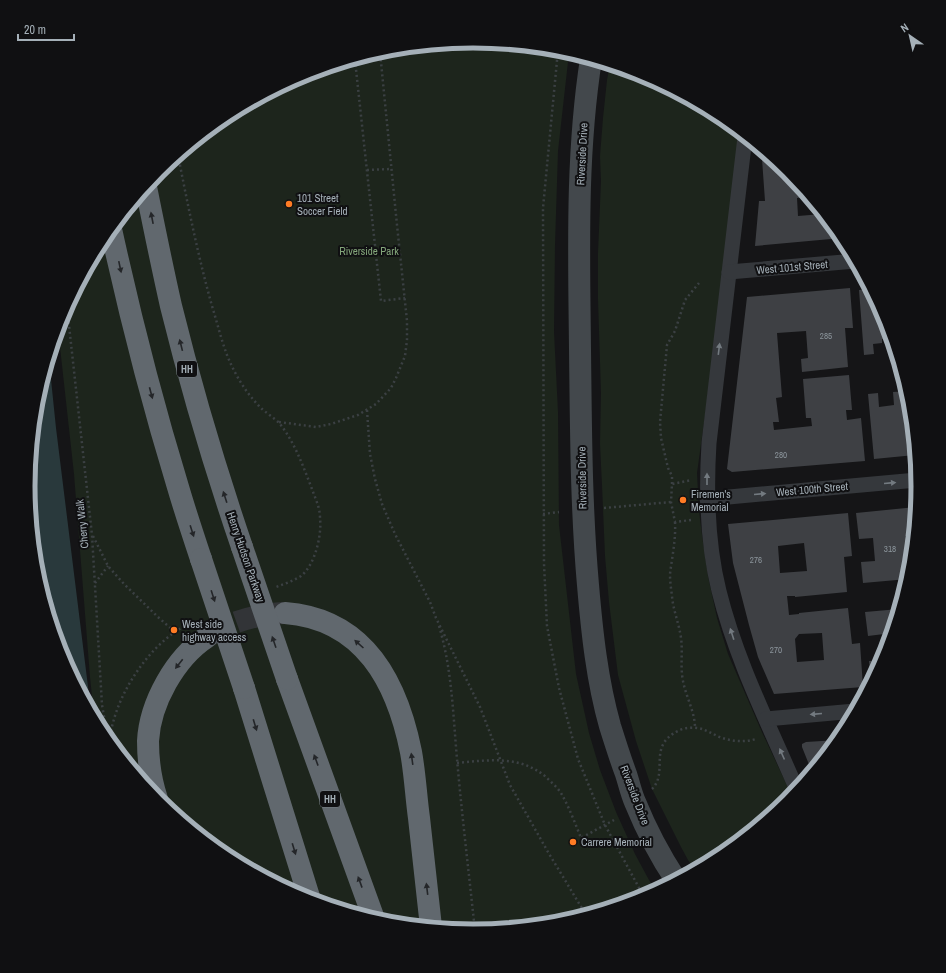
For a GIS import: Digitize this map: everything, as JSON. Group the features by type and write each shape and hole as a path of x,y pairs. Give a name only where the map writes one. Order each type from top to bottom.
{"highway":[{"name":"Henry Hudson Parkway","path":"148,194 171,304 218,474 287,679 372,912"},
{"path":"113,238 125,294 159,424 178,489 244,688 307,892"},
{"path":"285,613 313,618 344,632 370,655 389,685 402,716 411,753 430,923"},
{"path":"153,785 148,741 155,709 161,693 179,663 190,651 207,637"}],"main road":[{"name":"Riverside Drive","path":"590,64 581,143 579,228 582,496 590,618 599,675 610,726 635,802 658,851 673,876"}],"street":[{"path":"744,143 709,443 707,499 710,541 719,590 738,655 794,784"},
{"name":"West 101st Street","path":"729,272 848,262"},
{"name":"West 100th Street","path":"707,499 911,481"},
{"path":"766,718 849,712"}],"path":[{"path":"557,57 543,208 544,564 547,626 559,688 578,759 605,825 641,891"},
{"path":"279,422 316,427 345,420 358,415 376,404 391,388 401,367 407,340 407,321 381,59"},
{"path":"355,64 381,301 405,298"},
{"path":"179,161 202,267 227,355 233,370 247,392 262,409 279,422 289,437 302,463 318,505 320,518 318,540 316,550 308,569 301,576 291,582 275,588"},
{"path":"367,170 392,169"},
{"path":"695,728 695,720 686,694 683,678 681,639 673,605 670,575 676,533 671,502 672,476 668,468 660,422 667,346 675,330 685,300 700,283"},
{"name":"Cherry Walk","path":"68,318 92,535 102,705 105,724"},
{"path":"368,410 370,454 382,504 395,534 430,602 444,644 449,673 474,924"},
{"path":"672,484 685,481"},
{"path":"603,508 671,502"},
{"path":"544,514 559,512"},
{"path":"675,522 687,521"},
{"path":"92,535 108,566 134,594 175,632"},
{"path":"95,583 108,566"},
{"path":"436,618 480,708 510,785 530,822 583,911"},
{"path":"110,731 116,712 132,678 147,657 175,632 188,625"},
{"path":"652,789 657,783 660,767 660,752 665,741 680,730 687,728 701,729 722,738 739,742 758,738"},
{"path":"457,763 482,760 514,761 533,768 543,774 561,792 581,838 614,820"}],"green space":[{"name":"Riverside Park","path":"473,48 530,52 568,59 558,151 555,245 554,332 558,412 559,525 576,674 589,733 600,770 616,812 635,854 653,886 586,910 530,921 502,924 444,924 416,921 360,910 305,891 254,866 206,834 184,816 144,775 109,730 93,703 74,474 59,342 80,293 109,243 144,198 184,157 206,139 254,107 305,82 360,63 416,52"},
{"path":"609,70 641,82 692,107 739,139 697,473 699,511 708,576 717,618 728,654 789,789 762,816 740,834 692,866 652,789 636,741 618,675 609,602 605,556 600,444 601,393 598,299 601,181 600,156"}],"shaded area":[{"path":"50,372 89,696 68,654 58,627 43,572 39,544 36,515 36,458 43,401"}],"building":[{"path":"762,159 764,159 783,177 802,198 797,198 798,216 816,215 834,239 755,246 759,201 765,201"},
{"path":"850,288 853,328 845,328 848,367 802,372 801,359 808,358 806,331 777,333 782,397 776,398 779,422 773,422 774,430 812,426 811,418 806,418 803,379 849,375 852,410 846,410 847,420 861,418 865,461 732,472 727,469 747,297"},
{"path":"859,290 864,290 866,293 885,339 882,339 882,343 873,344 874,354 864,355"},
{"path":"901,391 910,456 874,459 868,394 878,393 879,407 894,405 893,392"},
{"path":"910,508 908,536 905,536 906,549 901,580 863,583 861,562 875,561 873,538 859,539 856,513"},
{"path":"848,513 852,556 844,557 847,592 795,597 787,596 789,615 848,608 852,644 860,643 862,687 774,694 758,657 733,563 728,524","holes":["804,543 807,571 780,573 778,546","822,633 824,660 797,662 795,639 799,634"]},
{"path":"893,610 884,637 884,634 868,636 865,612"},
{"path":"869,661 875,661 870,671"},
{"path":"829,741 810,766 802,747 802,744 806,742"}],"tunnel":[{"path":"207,637 234,623 254,617 284,613"}],"place":[{"name":"101 Street Soccer Field","path":"289,204"},
{"name":"Firemen's Memorial","path":"683,500"},
{"name":"West side highway access","path":"174,630"},
{"name":"Carrere Memorial","path":"573,842"}]}
